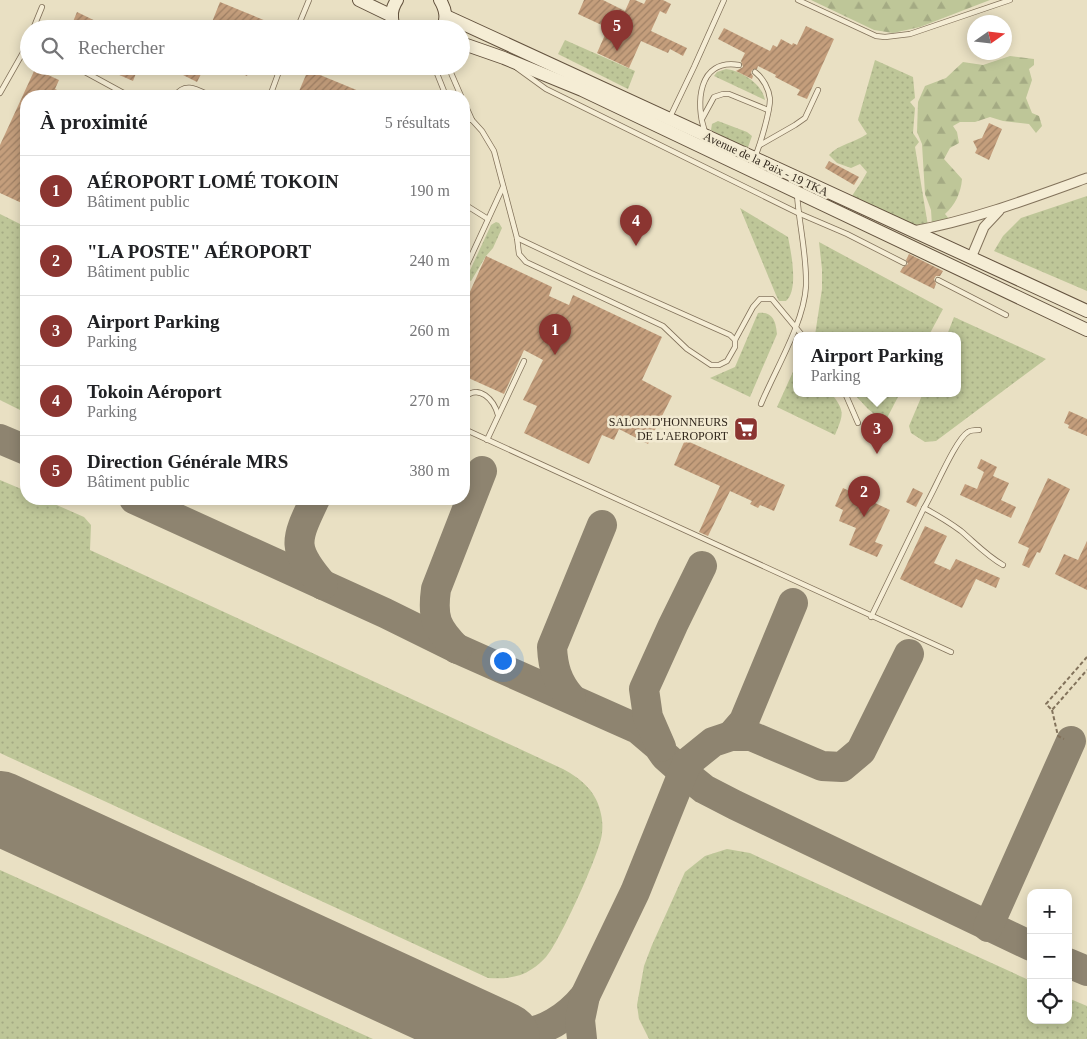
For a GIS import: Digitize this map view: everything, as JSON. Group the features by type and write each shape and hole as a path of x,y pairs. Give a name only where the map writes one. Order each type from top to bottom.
{"main road":[{"path":"359,0 392,16"},
{"path":"393,20 393,9 397,0"},
{"path":"440,0 446,16 445,20"},
{"name":"Avenue de la Paix - 19 TKA","path":"446,16 455,20"},
{"name":"Avenue de la Paix - 19 TKA","path":"470,27 1087,311"},
{"name":"Avenue de la Paix - 19 TKA","path":"470,46 582,90 1087,330"}],"street":[{"path":"913,231 950,224 999,210 1087,178"},
{"path":"971,258 984,227 999,210"}],"lane":[{"path":"301,20 309,0"},
{"path":"669,119 724,0"},
{"path":"798,0 876,36 885,38 910,34 1010,0"},
{"path":"37,20 42,7"},
{"path":"0,93 20,56"},
{"path":"504,58 546,89 904,263"},
{"path":"706,136 701,120 699,102 702,87 708,75 719,66 730,63 739,65"},
{"path":"748,170 760,145 770,99 766,84 755,72"},
{"path":"90,75 118,90"},
{"path":"272,90 278,75"},
{"path":"438,75 444,90"},
{"path":"452,75 458,90"},
{"path":"180,90 185,87 192,87 198,90"},
{"path":"760,145 805,118 818,90"},
{"path":"701,120 714,97 723,94 729,94 768,110"},
{"path":"470,116 482,131 494,152 520,254 526,262 663,326 687,349 711,365 719,365 727,361 735,347 735,340 753,307 760,299 772,299 799,332"},
{"path":"470,258 503,187"},
{"path":"793,332 806,288 805,257 796,193"},
{"path":"470,208 488,219"},
{"path":"517,238 590,273 730,335 735,340"},
{"path":"938,280 1006,315"},
{"path":"761,404 793,332"},
{"path":"487,440 524,361"},
{"path":"470,394 476,392 483,393 490,398 496,407 498,415"},
{"path":"847,397 858,423"},
{"path":"871,617 924,508 961,439 967,432 980,430"},
{"path":"470,433 951,652"},
{"path":"924,508 944,519 989,557 1003,565"}],"path":[{"path":"1064,739 1058,736 1052,710 1046,704 1087,657"},
{"path":"1052,710 1087,670"}],"green space":[{"path":"811,0 990,0 920,27 893,33 874,30"},
{"path":"565,40 635,71 628,89 558,54"},
{"path":"1012,56 1034,59 1034,65 1029,69 1032,80 1026,98 1032,113 1039,116 1042,126 1036,133 1029,124 1003,121 990,117 975,122 960,122 953,126 957,132 959,143 950,148 944,159 962,179 960,189 952,207 945,214 950,220 932,225 931,210 925,194 922,144 917,132 918,102 925,86 946,78 963,62 983,65 998,60 1012,60"},
{"path":"875,60 913,77 915,98 910,102 915,108 913,133 919,142 915,147 928,226 915,231 851,198 867,172 860,164 851,168 837,163 829,155 837,148 867,134 858,120"},
{"path":"726,69 745,75 760,89 765,100 714,76 717,72"},
{"path":"718,121 747,132 752,136 747,150 711,130 712,124"},
{"path":"1087,196 1087,291 994,251 1003,236 1021,218"},
{"path":"740,208 788,237 793,280 790,296 786,301 779,301 776,295"},
{"path":"0,214 20,224 20,410 0,400"},
{"path":"496,222 502,228 493,248 471,281 470,270 491,225"},
{"path":"819,242 943,309 931,332 815,332 822,289"},
{"path":"758,313 767,314 773,318 777,334 750,397 710,378 735,367"},
{"path":"954,317 1046,359 936,441 925,442 911,433 909,426 921,397 961,397 961,332 948,332"},
{"path":"793,372 793,397 834,397 842,413 835,435 777,407"},
{"path":"857,397 898,397 886,420 883,421"},
{"path":"0,480 20,488 20,505 57,505 84,517 91,525 90,550 575,776 586,785 598,803 602,818 602,833 595,858 578,896 560,934 546,957 534,968 517,976 488,978 0,753"},
{"path":"727,849 750,853 1027,979 1027,1024 1072,1024 1072,1000 1087,1006 1087,1039 649,1039 639,1019 637,1005 644,966 685,872 705,856"},
{"path":"0,870 373,1039 0,1039"}],"building":[{"path":"584,0 603,0 625,11 630,0 644,4 646,0 663,0 671,4 666,14 660,11 651,31 687,48 683,56 670,49 668,53 641,41 629,68 597,53 608,28 578,14"},
{"path":"220,2 264,20 213,20"},
{"path":"77,12 93,20 74,20"},
{"path":"806,26 834,39 807,99 797,95 800,90 758,66 757,69 752,70 752,79 736,71 743,67 741,61 745,53 718,39 724,28 770,51 773,45 777,47 781,39 792,45 793,43 797,45"},
{"path":"32,75 48,75 59,80 55,89 57,90 25,90"},
{"path":"119,75 135,75 133,81"},
{"path":"183,75 200,75 197,82"},
{"path":"306,75 320,75 356,90 300,90"},
{"path":"20,102 20,202 0,193 0,145"},
{"path":"989,123 1002,129 989,160 975,153 977,149 973,141 982,138"},
{"path":"829,161 859,177 854,185 825,168"},
{"path":"909,254 943,271 940,276 936,276 934,279 936,284 934,289 900,272 908,264 906,260"},
{"path":"486,256 552,287 549,296 569,305 573,295 662,337 642,380 672,396 648,444 619,429 614,440 602,435 589,464 524,433 537,406 523,400 543,360 524,350 504,394 470,379 470,292"},
{"path":"1069,411 1087,419 1087,436 1068,428 1069,425 1064,423"},
{"path":"685,440 785,485 774,511 760,505 758,508 750,504 752,501 730,491 708,536 699,532 720,486 674,465"},
{"path":"981,459 997,467 993,476 1009,483 1001,500 1016,507 1011,518 960,495 965,484 977,489 984,472 977,468"},
{"path":"1048,478 1070,489 1040,553 1037,552 1029,568 1022,565 1029,548 1018,543"},
{"path":"843,488 890,510 875,542 883,545 877,557 849,545 856,528 839,521 843,510 835,506"},
{"path":"913,488 923,493 916,507 906,502"},
{"path":"925,526 947,536 934,563 950,570 956,559 1000,578 996,588 976,579 962,608 900,579"},
{"path":"1087,541 1087,590 1055,574 1064,554 1078,560"}],"taxiway":[{"path":"0,439 20,447"},
{"path":"470,502 482,471"},
{"path":"147,505 385,613 458,649 638,729 658,746 665,756 704,789 1027,944"},
{"path":"312,505 300,535 301,553 305,562 323,585"},
{"path":"457,649 444,635 437,622 435,615 436,589 469,505"},
{"path":"571,698 562,686 557,674 553,661 552,647 602,525"},
{"path":"661,747 648,717 644,689 702,566"},
{"path":"731,736 744,721 793,603"},
{"path":"582,1039 580,1020 585,996 635,892 687,763 713,742 731,736 751,736 822,766 842,767 861,751 909,654"},
{"path":"988,927 1071,741"},
{"path":"1072,965 1087,971"},
{"path":"480,1028 510,1034 525,1033 545,1028 571,1011 585,996"}],"runway":[{"path":"0,808 503,1039"}],"place":[{"name":"Direction Générale MRS","path":"617,51"},
{"name":"Tokoin Aéroport","path":"636,246"},
{"name":"AÉROPORT LOMÉ TOKOIN","path":"555,355"},
{"name":"SALON D'HONNEURS DE L'AEROPORT","path":"746,429"},
{"name":"Airport Parking","path":"877,454"},
{"name":"\"LA POSTE\" AÉROPORT","path":"864,517"}]}
